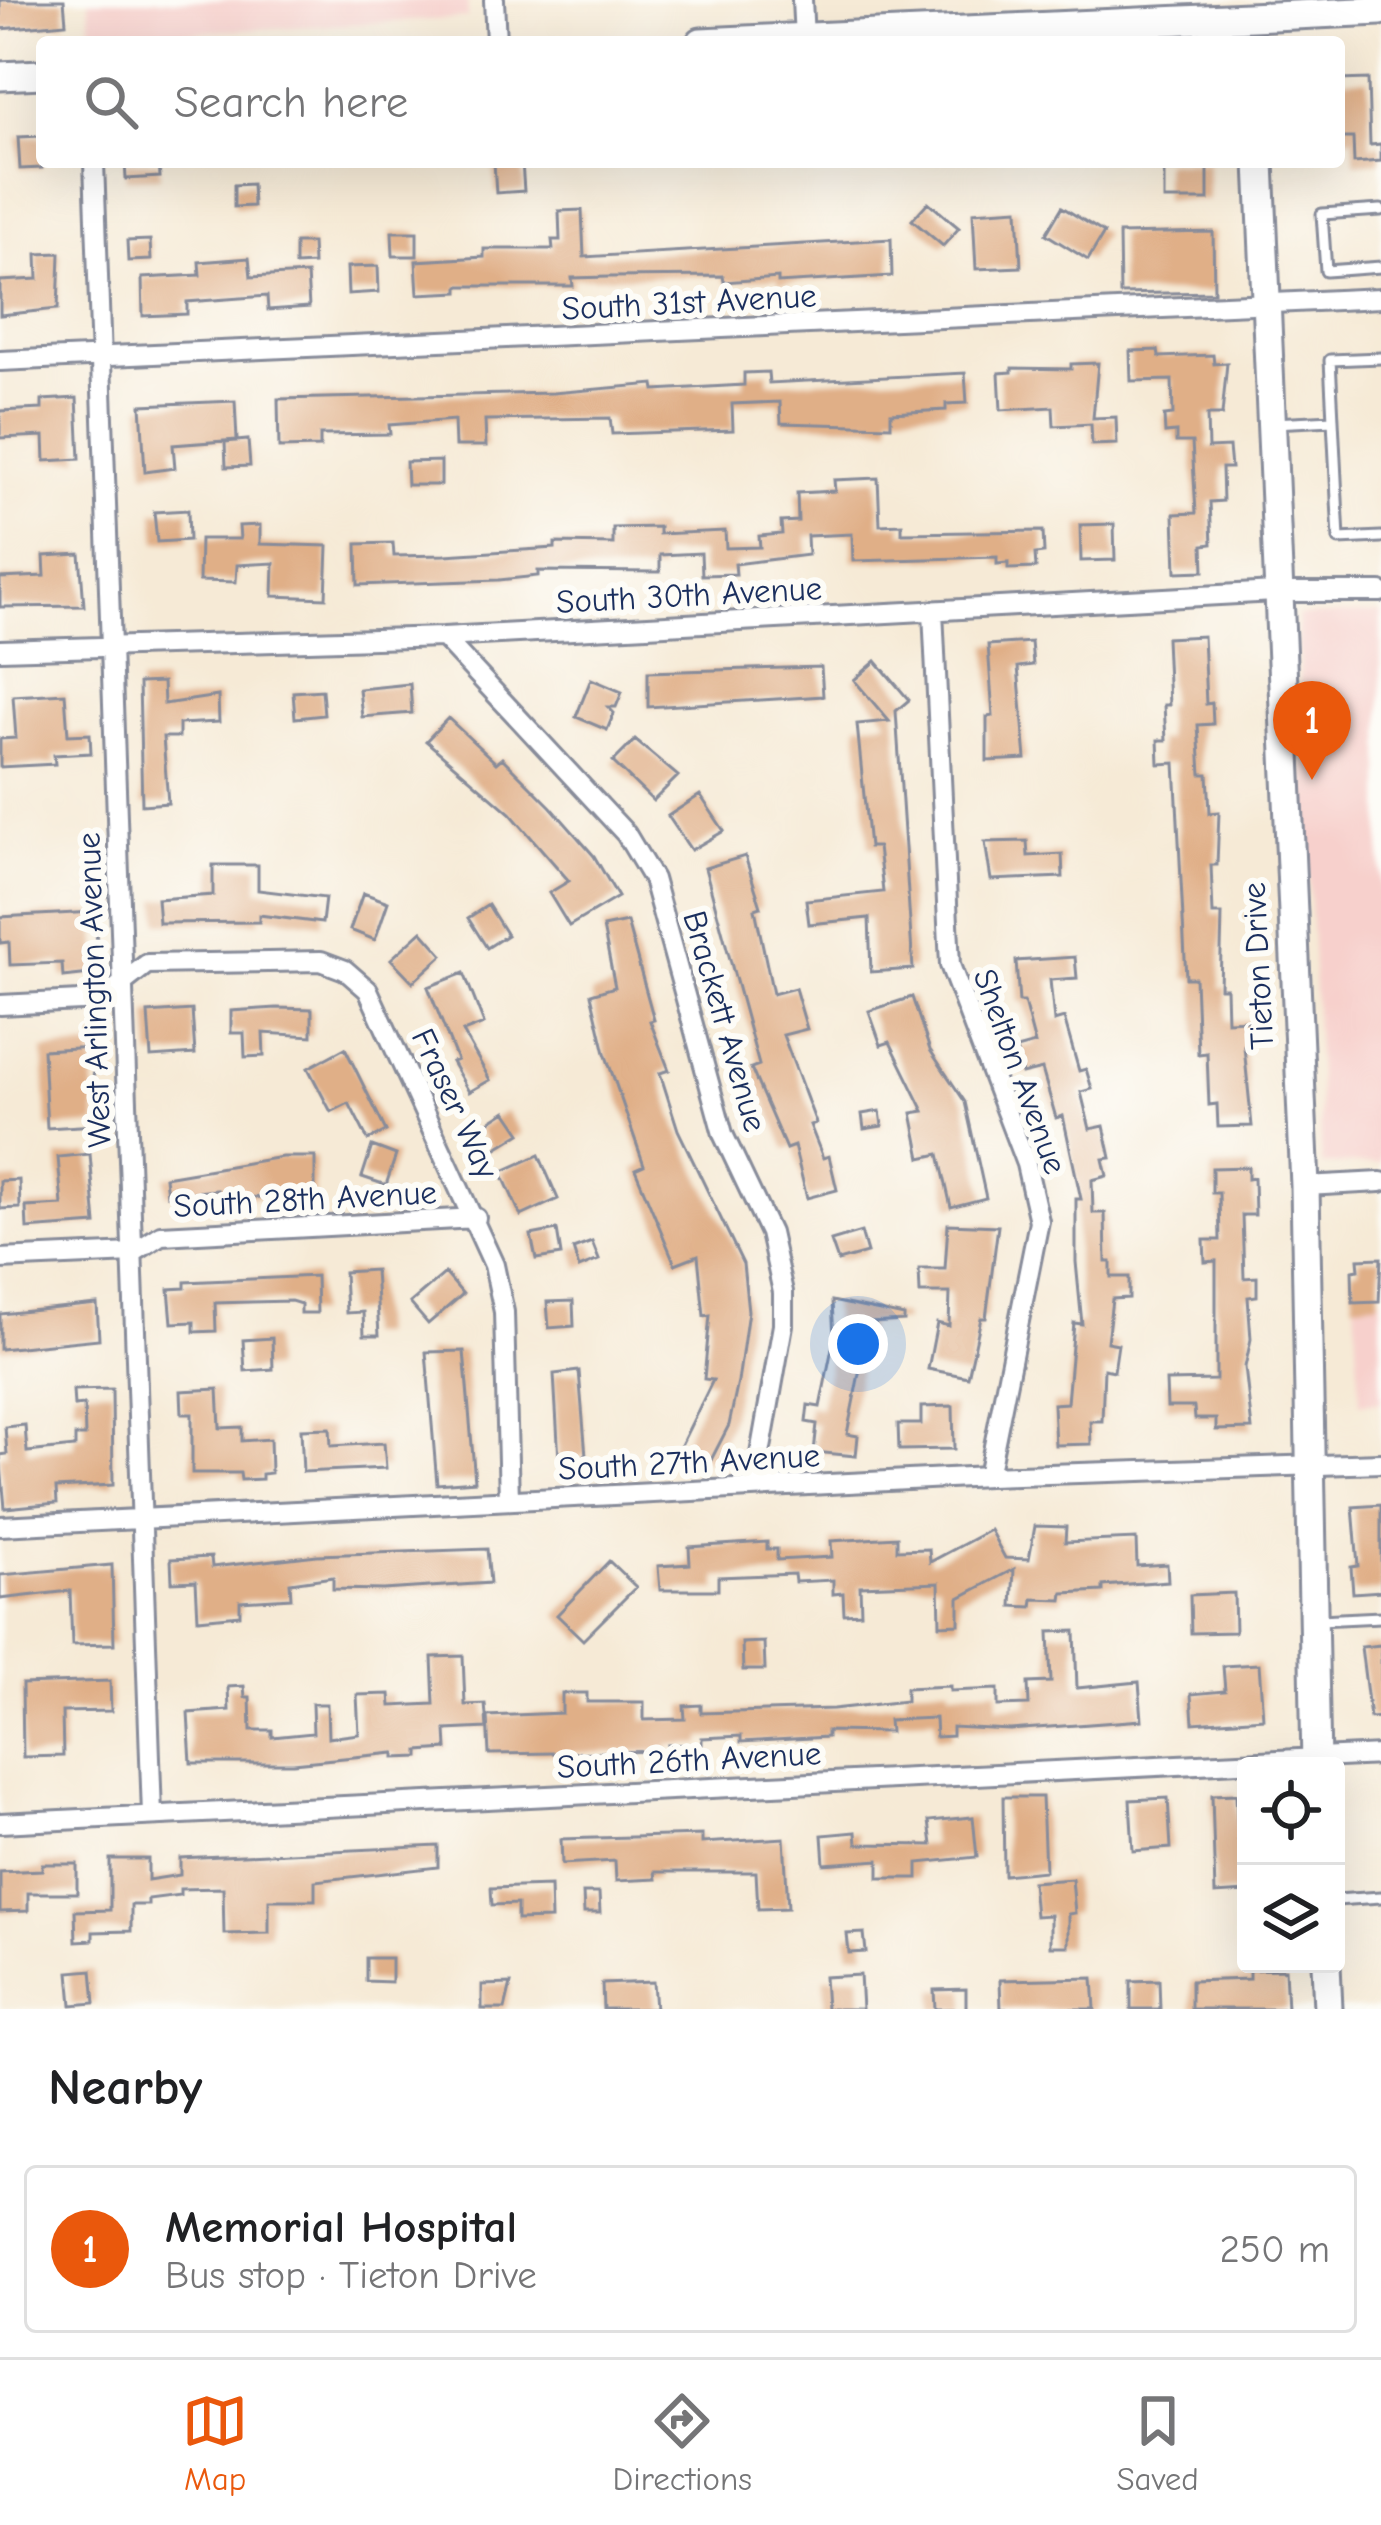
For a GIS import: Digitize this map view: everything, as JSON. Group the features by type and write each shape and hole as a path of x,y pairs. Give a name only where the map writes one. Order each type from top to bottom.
{"main road":[{"path":"854,36 1381,11"},
{"path":"0,76 36,74"},
{"name":"Tieton Drive","path":"1260,168 1275,592 1305,1186 1316,1757"},
{"path":"1326,1973 1328,2009"}],"street":[{"path":"494,0 496,36"},
{"path":"802,0 804,36"},
{"name":"West Arlington Avenue","path":"94,168 152,1815"},
{"name":"South 31st Avenue","path":"0,361 1381,298"},
{"name":"South 30th Avenue","path":"0,650 443,637 1275,592 1381,592"},
{"name":"Shelton Avenue","path":"933,611 950,965 1026,1164 1039,1221 988,1476"},
{"name":"Brackett Avenue","path":"443,637 626,834 652,879 723,1134 770,1233 782,1292 783,1325 754,1488"},
{"name":"Fraser Way","path":"0,1005 101,1000 147,964 290,958 345,970 368,990 494,1265 504,1312 509,1500"},
{"path":"1305,1186 1381,1182"},
{"name":"South 28th Avenue","path":"0,1259 133,1253 161,1235 476,1218"},
{"name":"South 27th Avenue","path":"0,1526 988,1476 1381,1463"},
{"name":"South 26th Avenue","path":"1345,1759 1381,1755"},
{"name":"South 26th Avenue","path":"0,1823 1237,1766"}],"lane":[{"path":"1381,210 1322,214 1326,271 1381,267"},
{"path":"1381,358 1330,361 1340,539 1381,537"},
{"path":"1270,424 1333,420"},
{"path":"1314,1620 1381,1617"},
{"path":"1345,1899 1381,1897"}],"shaded area":[{"path":"89,0 467,0 468,18 91,36"},
{"path":"1381,613 1381,1163 1322,1165 1297,616"},
{"path":"1381,1298 1381,1402 1360,1403 1355,1300"}],"building":[{"path":"0,0 64,0 66,23 0,29"},
{"path":"1368,79 1370,145 1381,144 1381,161 1354,163 1353,138 1345,138 1345,80"},
{"path":"36,136 36,168 42,168 20,169 18,137"},
{"path":"125,168 159,168 160,177 126,179"},
{"path":"494,168 522,168 524,191 496,193"},
{"path":"1164,168 1208,168 1208,200 1164,200"},
{"path":"252,184 253,206 234,207 234,185"},
{"path":"928,202 959,228 943,246 912,220"},
{"path":"1062,207 1104,233 1088,260 1046,234"},
{"path":"1018,209 1021,267 976,269 973,212"},
{"path":"582,210 584,257 891,239 892,276 778,283 778,278 724,282 723,276 572,278 573,286 459,286 459,292 418,294 416,261 484,257 484,249 553,249 552,240 560,240 559,211"},
{"path":"392,232 417,232 417,256 393,256"},
{"path":"1213,232 1214,292 1120,294 1119,234"},
{"path":"150,240 151,260 128,261 127,241"},
{"path":"295,243 312,243 313,264 295,265"},
{"path":"60,253 58,309 0,315 0,281 38,279 37,254"},
{"path":"249,258 251,277 307,274 309,307 268,310 267,296 187,302 187,314 143,316 142,278 200,275 199,262"},
{"path":"378,266 379,292 348,294 347,267"},
{"path":"1158,350 1159,357 1213,355 1214,364 1227,363 1222,415 1207,415 1208,448 1229,447 1231,468 1222,468 1223,501 1210,502 1212,544 1203,545 1204,571 1176,572 1174,514 1196,513 1192,442 1176,442 1176,432 1165,433 1164,416 1173,415 1172,380 1131,381 1130,351"},
{"path":"1098,363 1093,418 1116,417 1117,444 1092,445 1091,424 1054,426 1053,407 1001,410 999,373 1012,372 1012,368 1071,369 1071,364"},
{"path":"768,372 769,383 965,373 967,403 946,404 946,410 891,413 891,426 781,423 780,402 732,404 733,430 612,434 610,418 485,420 486,446 455,446 454,420 389,425 390,434 320,435 320,447 279,448 278,399 553,393 654,384 655,390 744,385 744,373"},
{"path":"77,398 80,459 45,461 44,436 0,438 0,411 42,409 42,400"},
{"path":"235,401 237,440 173,445 175,468 145,472 141,405"},
{"path":"248,440 250,466 226,467 225,442"},
{"path":"441,461 441,485 407,485 406,462"},
{"path":"878,478 880,525 902,524 902,533 1043,531 1044,553 1035,554 1036,568 1008,569 1008,563 997,564 997,557 853,561 852,534 807,536 808,555 735,564 736,574 702,575 701,553 660,555 660,572 538,571 538,576 499,580 358,585 357,544 393,543 394,556 445,555 555,548 555,543 613,544 613,528 659,527 659,534 725,531 726,548 760,547 759,536 782,534 781,522 798,521 797,493 835,491 834,480"},
{"path":"188,510 189,540 157,542 154,512"},
{"path":"1114,524 1115,560 1081,561 1080,525"},
{"path":"260,525 260,544 328,546 326,598 273,596 274,563 237,565 236,582 199,581 200,539 240,539 239,526"},
{"path":"80,554 84,606 0,607 0,578 45,576 44,556"},
{"path":"1203,636 1206,704 1212,703 1213,724 1198,725 1201,774 1208,774 1210,813 1219,812 1217,865 1211,865 1213,914 1222,914 1220,988 1226,988 1227,1021 1249,1020 1250,1047 1244,1047 1252,1126 1218,1127 1217,1104 1209,1105 1207,1053 1198,1054 1195,978 1186,978 1175,763 1159,764 1158,740 1166,740 1164,705 1169,705 1166,638"},
{"path":"1031,642 1033,665 1018,667 1026,759 987,761 987,717 993,716 988,645"},
{"path":"876,661 909,700 896,711 913,969 871,972 869,918 809,924 806,900 883,892 878,847 869,847 857,724 889,721 854,680"},
{"path":"821,667 823,696 648,707 648,672"},
{"path":"591,679 622,692 616,707 608,707 614,713 607,730 576,717"},
{"path":"163,682 164,704 218,696 219,722 179,724 179,737 163,737 168,803 142,805 139,683"},
{"path":"410,684 412,713 362,717 359,689"},
{"path":"322,690 324,715 295,718 293,692"},
{"path":"65,693 68,735 90,734 91,753 54,755 55,764 0,767 0,739 16,738 13,696"},
{"path":"448,718 496,763 502,758 551,807 594,856 618,897 569,926 549,893 569,881 510,813 426,741"},
{"path":"635,740 678,776 653,801 613,762"},
{"path":"700,795 724,831 691,850 668,816"},
{"path":"1027,841 1028,856 1062,854 1063,877 991,880 985,842"},
{"path":"745,856 761,907 755,909 773,994 795,988 807,1029 783,1035 816,1123 810,1125 823,1158 829,1156 837,1190 807,1198 794,1146 786,1149 751,1068 759,1065 705,868"},
{"path":"213,865 258,865 258,890 325,898 322,923 259,915 259,922 159,923 157,899 213,895"},
{"path":"363,893 388,902 375,940 350,930"},
{"path":"488,905 507,935 487,948 468,918"},
{"path":"94,912 100,973 63,977 62,963 10,965 9,942 0,943 0,917"},
{"path":"627,922 654,1020 650,1021 669,1070 660,1073 678,1130 743,1264 748,1311 738,1382 729,1425 710,1462 680,1447 713,1380 704,1379 710,1315 704,1316 698,1255 675,1264 635,1169 644,1165 605,1053 591,994 615,987 603,927"},
{"path":"422,931 443,955 413,982 391,959"},
{"path":"1075,957 1077,978 1050,980 1054,1021 1064,1018 1079,1071 1086,1069 1092,1089 1081,1092 1090,1129 1104,1126 1111,1158 1103,1159 1107,1176 1092,1180 1093,1213 1105,1213 1106,1262 1111,1262 1111,1277 1129,1277 1129,1298 1112,1299 1107,1342 1118,1344 1114,1371 1104,1369 1102,1421 1090,1421 1091,1444 1055,1445 1053,1404 1067,1403 1074,1323 1082,1324 1076,1262 1076,1199 1081,1199 1063,1116 1056,1118 1042,1069 1022,1074 1016,1049 1035,1044 1024,1002 1019,1002 1016,961"},
{"path":"464,973 484,1024 463,1032 490,1080 469,1092 452,1062 457,1060 428,987"},
{"path":"912,997 930,1050 965,1102 986,1198 951,1207 939,1154 921,1158 912,1113 924,1111 890,1042 881,1045 869,1011"},
{"path":"312,1009 312,1036 263,1033 264,1056 245,1057 244,1033 231,1033 231,1011"},
{"path":"192,1010 195,1054 151,1057 148,1013"},
{"path":"92,1047 96,1125 47,1128 43,1050"},
{"path":"345,1048 386,1131 368,1140 349,1103 331,1112 308,1068"},
{"path":"506,1111 521,1133 492,1151 478,1129"},
{"path":"880,1111 882,1126 864,1129 862,1114"},
{"path":"372,1146 396,1155 386,1185 362,1177"},
{"path":"90,1154 96,1224 27,1229 26,1207 62,1205 58,1157"},
{"path":"539,1155 558,1199 521,1216 501,1172"},
{"path":"282,1157 315,1157 315,1198 217,1197 217,1190 167,1195 165,1177"},
{"path":"1248,1167 1248,1179 1254,1178 1255,1215 1242,1215 1244,1278 1257,1277 1257,1296 1248,1297 1251,1339 1245,1367 1252,1429 1216,1430 1216,1419 1195,1419 1194,1407 1167,1407 1166,1381 1216,1380 1216,1261 1205,1262 1204,1240 1220,1240 1219,1193 1212,1193 1212,1168"},
{"path":"19,1180 20,1208 0,1209 0,1181"},
{"path":"948,1224 998,1226 986,1318 981,1318 968,1377 928,1369 937,1323 949,1326 950,1293 920,1293 919,1269 945,1269"},
{"path":"557,1230 561,1255 536,1259 531,1235"},
{"path":"861,1232 867,1253 838,1261 831,1241"},
{"path":"592,1242 599,1260 579,1268 573,1249"},
{"path":"1381,1258 1379,1302 1353,1303 1352,1271 1359,1270 1358,1259"},
{"path":"375,1270 379,1335 364,1335 363,1312 346,1313 344,1272"},
{"path":"445,1273 463,1294 428,1324 410,1303"},
{"path":"316,1276 317,1313 301,1313 301,1304 291,1301 215,1303 216,1331 194,1332 194,1322 172,1323 169,1289 185,1288 185,1282"},
{"path":"573,1301 574,1326 549,1328 547,1302"},
{"path":"832,1301 904,1316 904,1321 869,1323 847,1434 858,1436 856,1456 814,1452 817,1424 806,1422 808,1405 820,1407 834,1338"},
{"path":"97,1304 99,1339 0,1349 0,1314"},
{"path":"272,1338 273,1369 245,1371 243,1340"},
{"path":"464,1351 475,1481 437,1484 426,1352"},
{"path":"579,1371 586,1456 559,1460 554,1374"},
{"path":"112,1389 113,1485 56,1488 57,1503 5,1508 0,1455 7,1454 5,1427 25,1425 27,1452 75,1447 75,1436 85,1436 84,1405 74,1406 73,1390"},
{"path":"218,1389 220,1428 242,1427 242,1441 270,1439 271,1473 262,1474 262,1479 241,1480 240,1473 192,1473 192,1414 182,1414 181,1391"},
{"path":"953,1406 954,1449 899,1450 898,1424 921,1424 921,1407"},
{"path":"330,1428 331,1446 384,1443 386,1468 303,1472 301,1429"},
{"path":"1381,1505 1381,1591 1353,1593 1351,1567 1358,1566 1353,1507"},
{"path":"1035,1526 1066,1527 1065,1542 1136,1539 1137,1566 1167,1564 1168,1581 1103,1586 1103,1591 1063,1593 1062,1600 1033,1599 1032,1607 1012,1606 1014,1569 959,1598 959,1624 940,1625 939,1583 860,1586 861,1613 844,1614 843,1593 833,1594 833,1580 795,1582 794,1574 718,1577 718,1590 660,1590 658,1566 690,1564 689,1547 767,1542 767,1549 777,1549 777,1560 832,1557 831,1541 897,1537 897,1550 929,1549 930,1562 990,1530 1005,1558 1029,1559"},
{"path":"487,1549 490,1583 333,1589 333,1577 290,1583 291,1598 240,1601 240,1615 198,1619 196,1581 172,1582 171,1559 211,1557 212,1567 317,1555"},
{"path":"609,1561 636,1587 583,1640 557,1615"},
{"path":"112,1565 114,1644 72,1645 70,1591 0,1599 0,1575"},
{"path":"1234,1593 1235,1632 1191,1633 1190,1595"},
{"path":"1075,1631 1077,1688 1139,1682 1142,1720 1010,1730 952,1727 952,1736 936,1737 935,1718 889,1720 890,1732 827,1731 827,1737 741,1742 741,1736 702,1738 702,1744 668,1745 669,1751 489,1754 487,1716 562,1713 562,1693 587,1693 587,1702 644,1702 644,1720 685,1719 684,1706 701,1705 701,1713 833,1709 906,1701 906,1688 950,1686 950,1691 998,1689 998,1706 1029,1705 1028,1683 1051,1682 1049,1632"},
{"path":"764,1642 765,1670 743,1670 742,1643"},
{"path":"1381,1645 1381,1717 1370,1718 1361,1647"},
{"path":"463,1656 465,1705 485,1704 487,1728 446,1730 447,1749 419,1751 419,1757 395,1758 395,1753 293,1763 191,1763 188,1713 229,1710 228,1687 244,1686 245,1697 250,1697 251,1730 272,1730 272,1737 313,1733 312,1704 327,1704 328,1738 359,1734 357,1695 390,1694 391,1706 434,1704 432,1657"},
{"path":"1259,1664 1263,1718 1193,1723 1191,1694 1225,1691 1223,1666"},
{"path":"110,1681 111,1711 62,1712 63,1756 23,1757 22,1684"},
{"path":"1236,1794 1237,1893 1215,1894 1212,1795"},
{"path":"1003,1797 1042,1797 1045,1871 1004,1875"},
{"path":"1168,1798 1171,1848 1133,1851 1130,1800"},
{"path":"973,1817 977,1857 918,1863 918,1878 879,1878 879,1860 824,1864 822,1835 856,1832 857,1844 932,1845 929,1821"},
{"path":"702,1835 702,1843 784,1838 788,1908 758,1909 756,1872 655,1872 656,1879 616,1881 615,1861 562,1864 561,1839"},
{"path":"438,1846 438,1867 315,1881 315,1900 269,1900 269,1933 224,1934 223,1888 180,1889 180,1895 131,1905 131,1931 93,1932 93,1940 76,1941 75,1911 110,1910 110,1859 148,1859 148,1880 180,1875 180,1858"},
{"path":"42,1864 77,1864 77,1893 28,1893 28,1911 0,1912 0,1872 42,1870"},
{"path":"1072,1879 1075,1913 1068,1914 1068,1946 1050,1946 1050,1915 1035,1916 1032,1882"},
{"path":"550,1886 551,1919 517,1920 517,1904 492,1905 491,1888"},
{"path":"583,1893 599,1893 600,1913 584,1913"},
{"path":"864,1933 866,1952 849,1953 847,1934"},
{"path":"366,1958 391,1958 391,1982 366,1981"},
{"path":"92,1970 95,2003 72,2005 69,1972"},
{"path":"1249,1973 1285,1973 1287,2009 1191,2009 1191,1981 1249,1979"},
{"path":"860,1975 862,2009 826,2009 824,1977"},
{"path":"1093,1978 1095,2009 1001,2009 1000,1980"},
{"path":"1159,1980 1160,2009 1131,2009 1131,1981"},
{"path":"653,1982 655,2009 603,2009 602,1984"},
{"path":"511,1984 505,2009 482,2009 482,1985"},
{"path":"966,1989 966,2009 935,2009 934,1990"}],"place":[{"name":"Memorial Hospital","path":"1312,780"}]}
